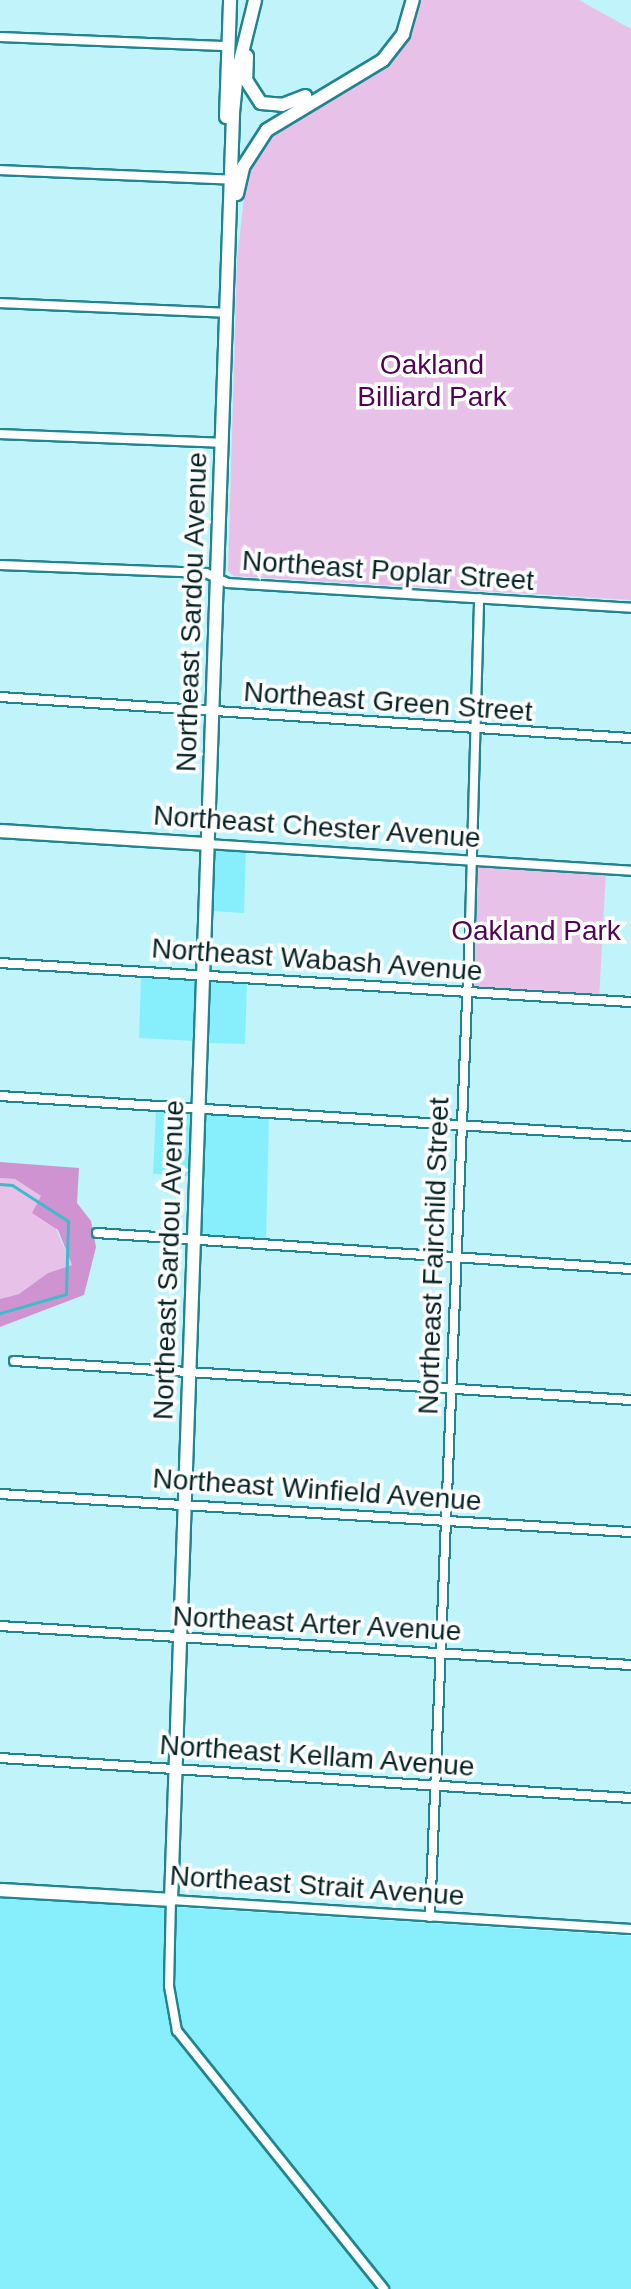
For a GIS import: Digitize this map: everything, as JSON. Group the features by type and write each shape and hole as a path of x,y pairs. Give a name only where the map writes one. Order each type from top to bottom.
{"main road":[{"path":"230,0 226,112 235,180"},
{"path":"232,158 237,73 255,0"},
{"path":"249,22 246,80 261,103 282,105 350,74 380,54 398,28 406,0"},
{"path":"235,180 252,150 275,123 383,60 403,34 413,0"},
{"name":"Northeast Sardou Avenue","path":"171,1900 229,245 235,180"},
{"name":"Northeast Chester Avenue","path":"0,831 207,844"},
{"name":"Northeast Strait Avenue","path":"0,1890 171,1900"}],"street":[{"path":"0,37 229,46"},
{"path":"0,170 235,180"},
{"path":"0,303 227,313"},
{"path":"0,434 223,443"},
{"name":"Northeast Poplar Street","path":"0,565 206,573 242,584 631,608"},
{"name":"Northeast Fairchild Street","path":"430,1917 472,861 479,598"},
{"name":"Northeast Green Street","path":"0,697 631,738"},
{"name":"Northeast Chester Avenue","path":"207,844 631,871"},
{"name":"Northeast Wabash Avenue","path":"0,963 631,1002"},
{"path":"0,1096 631,1136"},
{"path":"97,1233 631,1269"},
{"path":"14,1361 631,1400"},
{"name":"Northeast Winfield Avenue","path":"0,1494 631,1532"},
{"name":"Northeast Arter Avenue","path":"0,1626 631,1665"},
{"name":"Northeast Kellam Avenue","path":"0,1758 631,1798"},
{"name":"Northeast Strait Avenue","path":"171,1900 631,1929"},
{"name":"Northeast Sardou Avenue","path":"171,1900 169,1986 177,2031 384,2289"}],"shaded area":[{"path":"219,849 246,851 244,913 212,911 213,855"},
{"path":"141,974 195,980 195,1041 139,1038"},
{"path":"211,981 247,983 245,1044 207,1043"},
{"path":"156,1109 191,1113 190,1176 153,1174"},
{"path":"206,1114 269,1117 266,1242 209,1238 200,1230"},
{"path":"0,1162 79,1168 77,1203 91,1221 96,1247 84,1295 0,1327 0,1299 19,1294 48,1273 72,1265 58,1230 32,1213 41,1196 15,1179 0,1178"},
{"path":"0,1896 631,1936 631,2289 0,2289"}],"green space":[{"name":"Oakland Billiard Park","path":"417,0 579,0 631,29 631,600 234,576 228,571 237,259 246,181 254,160 272,133 299,114 366,80 389,62 411,31"},
{"name":"Oakland Park","path":"472,861 606,870 599,1000 466,992"},
{"path":"0,1178 15,1179 41,1196 72,1265 48,1273 19,1294 0,1299"}],"waterway":[{"path":"0,1184 12,1185 68,1221 66,1294 0,1313"}]}
